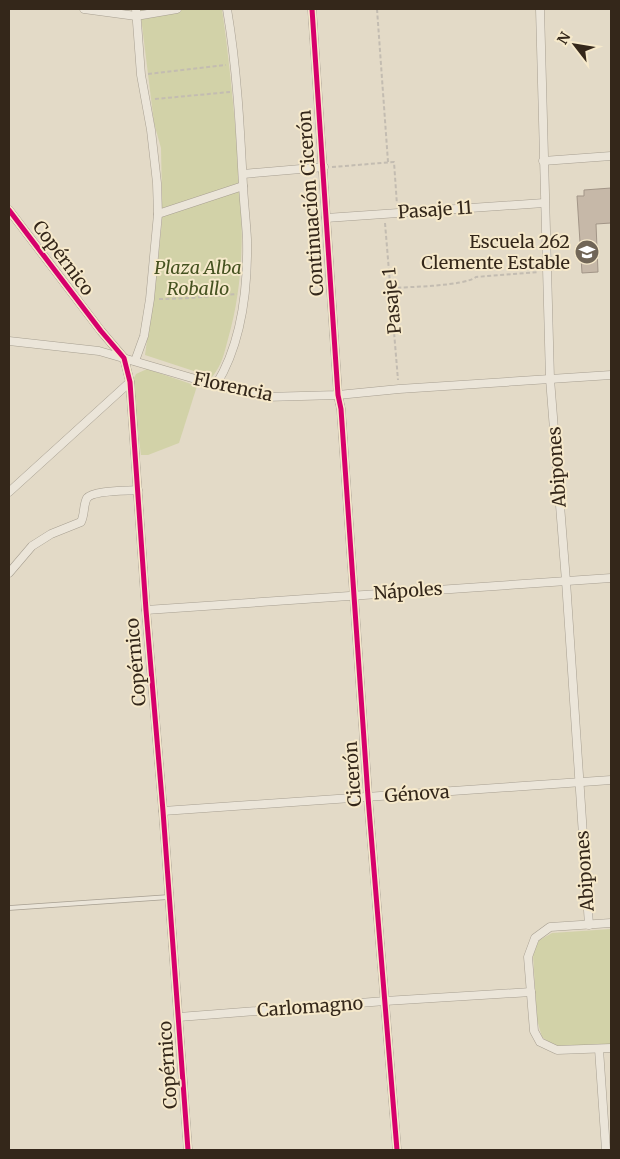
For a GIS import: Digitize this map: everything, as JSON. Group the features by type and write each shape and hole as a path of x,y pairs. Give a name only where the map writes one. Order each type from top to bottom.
{"street":[{"path":"84,9 136,12 177,9"},
{"path":"216,385 232,354 241,318 247,237 235,64 227,9"},
{"name":"Continuación Cicerón","path":"312,9 338,395"},
{"name":"Abipones","path":"540,9 550,379 589,925"},
{"path":"135,362 144,336 150,299 158,214 157,183 151,130 141,74 136,12"},
{"path":"543,161 611,156"},
{"path":"242,174 324,167"},
{"path":"158,214 243,186"},
{"name":"Pasaje 11","path":"326,218 544,203"},
{"name":"Copérnico","path":"9,210 124,358 130,382 188,1150"},
{"name":"Florencia","path":"9,341 99,351 216,385 265,397 338,395 399,389 611,375"},
{"path":"9,492 130,382"},
{"name":"Cicerón","path":"338,395 342,409 368,797 397,1150"},
{"path":"9,572 32,546 51,534 81,522 87,499 90,496 103,492 138,490"},
{"name":"Nápoles","path":"146,610 611,578"},
{"name":"Génova","path":"163,811 611,780"},
{"path":"611,923 550,928 538,934 528,956 534,1031 542,1043 556,1050 600,1050 611,1048"},
{"name":"Carlomagno","path":"179,1017 531,992"},
{"path":"600,1050 606,1150"}],"lane":[{"path":"9,908 170,897"}],"path":[{"path":"377,9 388,162"},
{"path":"141,74 235,64"},
{"path":"145,100 237,92"},
{"path":"324,167 394,162 398,212"},
{"path":"391,288 471,281 476,277 546,272"},
{"path":"150,299 181,299 194,296 244,294"}],"green space":[{"name":"Plaza Alba Roballo","path":"140,9 222,9 236,134 242,237 239,287 234,313 222,359 212,377 145,355 158,261 162,197 161,148 154,123"},
{"path":"147,369 197,386 179,443 148,455 141,455 132,382 136,374"},
{"path":"611,929 611,1044 557,1047 542,1037 537,1020 533,955 538,941 552,933"}],"building":[{"path":"611,188 611,223 596,224 598,272 582,273 577,196 584,196 584,190"}],"cycle path":[{"path":"312,9 338,395 341,409 368,797 397,1150"},
{"path":"9,210 101,331 124,358 130,382 188,1150"}],"place":[{"name":"Escuela 262 Clemente Estable","path":"587,252"}]}
